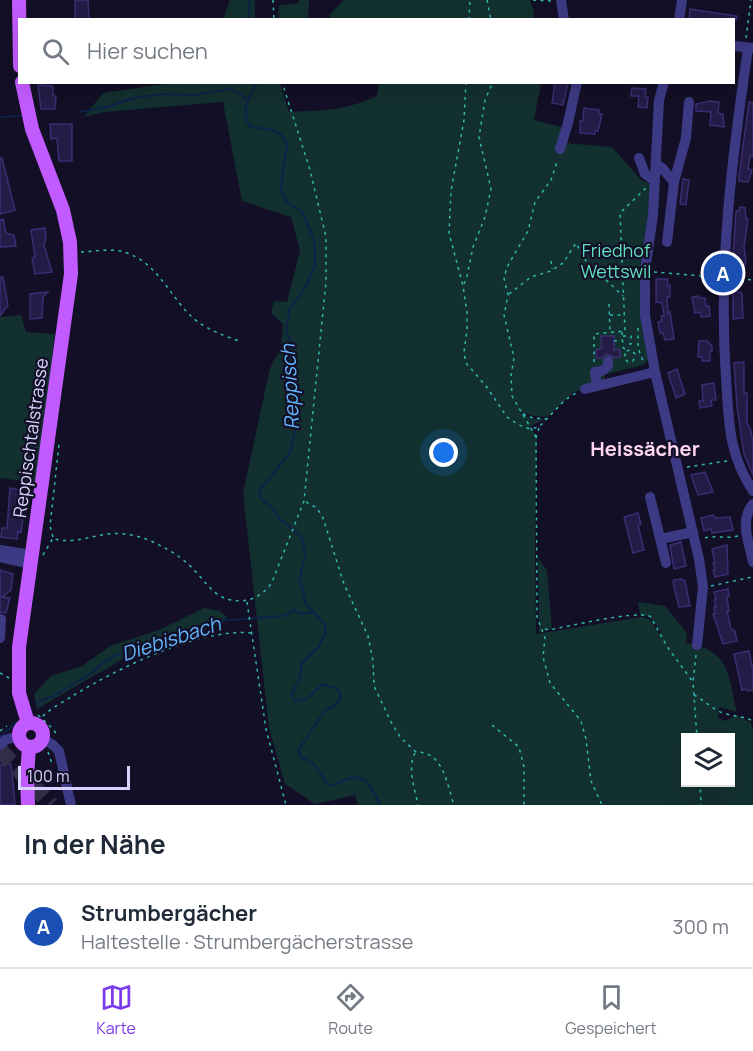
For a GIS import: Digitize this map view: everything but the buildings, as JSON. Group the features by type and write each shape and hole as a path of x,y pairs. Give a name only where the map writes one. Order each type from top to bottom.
{"main road":[{"path":"19,0 19,18"},
{"name":"Reppischtalstrasse","path":"22,84 32,129 58,193 71,252 70,295 19,656 19,693 35,722 42,729 43,739"},
{"path":"35,722 20,730 19,736 23,744 29,747 36,746 43,739"},
{"path":"28,805 29,747"}],"street":[{"path":"679,18 682,0"},
{"path":"560,1 564,18"},
{"path":"749,46 728,192 723,278 724,357 730,440 737,461 753,491"},
{"path":"560,149 577,84"},
{"path":"663,84 659,100 656,181 644,284 645,315 655,372 697,536 703,587 697,645"},
{"path":"667,242 674,182 686,138 689,102"},
{"path":"639,158 645,174 656,181"},
{"path":"656,164 674,182"},
{"path":"608,361 605,369 595,372 591,388 655,372"},
{"path":"650,497 666,563"},
{"path":"753,504 746,516 745,528 753,562"},
{"path":"661,539 697,536"},
{"path":"0,550 34,560"},
{"path":"0,557 34,560"},
{"path":"0,638 1,619"},
{"path":"0,745 5,740 19,736"},
{"path":"43,739 59,751 71,805"}],"path":[{"path":"273,0 274,18"},
{"path":"469,18 470,0"},
{"path":"487,0 491,18"},
{"path":"533,0 560,1"},
{"path":"749,46 751,0"},
{"path":"53,538 65,541 120,534 146,539 185,561 220,596 247,601 255,599 268,589 304,501 326,282 326,237 310,170 283,84"},
{"path":"466,84 464,120 451,191 448,233 463,286 467,313 464,352 466,363 486,386 507,417 530,429 539,427 565,400 591,388"},
{"path":"463,286 472,247 485,217 491,189 479,137 485,100 492,84"},
{"path":"536,438 512,396 514,358 504,315 508,295 504,278 507,267 528,231 535,202 551,180 560,149"},
{"path":"626,351 622,336 622,332 625,332 620,213 642,191"},
{"path":"508,295 531,277 553,270 565,262 576,243 586,261 624,297"},
{"path":"596,250 623,249"},
{"path":"71,252 108,250 131,254 144,262 193,317 211,330 238,341"},
{"path":"551,261 553,270"},
{"path":"657,272 716,278"},
{"path":"726,278 753,280"},
{"path":"609,304 610,332"},
{"path":"609,315 624,315"},
{"path":"595,372 594,334 622,332"},
{"path":"622,336 631,336 631,340"},
{"path":"614,340 623,340"},
{"path":"631,340 637,340"},
{"path":"623,344 631,344 631,340"},
{"path":"523,414 548,419"},
{"path":"539,427 536,438 537,617 539,624 549,630 640,614 650,616 668,648 693,682"},
{"path":"34,560 53,538 50,526 59,435"},
{"path":"678,468 737,461"},
{"path":"304,501 317,508 323,518 344,584 368,636 373,661 374,686 384,710 401,738 416,752 423,752 439,762 454,805"},
{"path":"697,536 727,539 741,536"},
{"path":"714,586 752,578"},
{"path":"247,601 266,729 286,805"},
{"path":"543,628 545,645 543,657 550,683 580,721 586,739 591,781 602,805"},
{"path":"35,722 77,693 129,664 196,640 225,633 251,633"},
{"path":"697,645 693,682 697,733"},
{"path":"0,673 10,678"},
{"path":"694,694 723,713 752,719 753,724"},
{"path":"35,722 53,729 57,738"},
{"path":"492,725 519,747 524,766 524,805"},
{"path":"0,731 7,726"},
{"path":"416,752 411,760 411,769 418,805"},
{"path":"700,787 701,805"}],"green space":[{"path":"230,0 255,0 255,18 223,18"},
{"path":"309,0 308,18 278,18 279,5"},
{"path":"344,0 530,0 534,11 533,18 329,18 330,14"},
{"name":"Friedhof Wettswil","path":"163,84 280,84 289,112 334,109 354,105 377,96 379,84 541,84 534,120 565,128 565,143 612,147 641,180 652,185 641,313 648,361 643,365 604,375 606,381 573,393 547,417 526,413 525,415 532,419 546,419 530,426 537,437 536,634 642,617 651,620 659,634 661,633 653,621 648,617 640,615 638,602 665,606 687,633 686,643 711,651 725,666 737,712 719,707 718,718 726,721 736,715 751,723 753,731 753,805 358,805 355,795 315,804 285,784 269,728 243,493 270,368 281,348 283,324 271,313 274,301 287,302 300,251 291,217 242,201 223,102 105,112 84,117 103,93"},
{"path":"21,315 26,332 55,334 36,483 0,478 0,317"},
{"path":"538,558 547,570 552,629 539,632"},
{"path":"204,608 220,611 227,617 222,624 138,650 37,709 34,694 51,676 82,666 110,646 159,630"}],"waterway":[{"name":"Reppisch","path":"248,18 250,0"},
{"name":"Reppisch","path":"256,84 247,104 247,121 250,127 272,130 285,139 287,145 281,188 287,202 302,212 314,239 315,266 305,288 290,308 286,330 291,342 288,390 295,431 290,453 260,490 261,499 302,537 305,556 300,578 305,602 325,625 326,632 318,648 302,663 299,680 292,693 294,701 313,694 322,684 338,689 341,697 336,705 325,710 298,751 301,757 314,764 328,785 335,785 351,778 362,779 373,790 380,805"},
{"path":"79,112 107,107 134,98 162,94 194,95 231,89 247,99"},
{"path":"0,117 21,116"},
{"name":"Diebisbach","path":"37,702 52,697 95,671 114,656 137,651 154,642 174,639 181,634 198,632 218,621 283,616 294,610 301,614 314,612"},
{"name":"Diebisbach","path":"0,737 16,723"}],"tunnel":[{"path":"0,750 51,805"}],"place":[{"name":"Strumbergächer","path":"723,273"}],"district":[{"name":"Heissächer","path":"645,449"}]}
